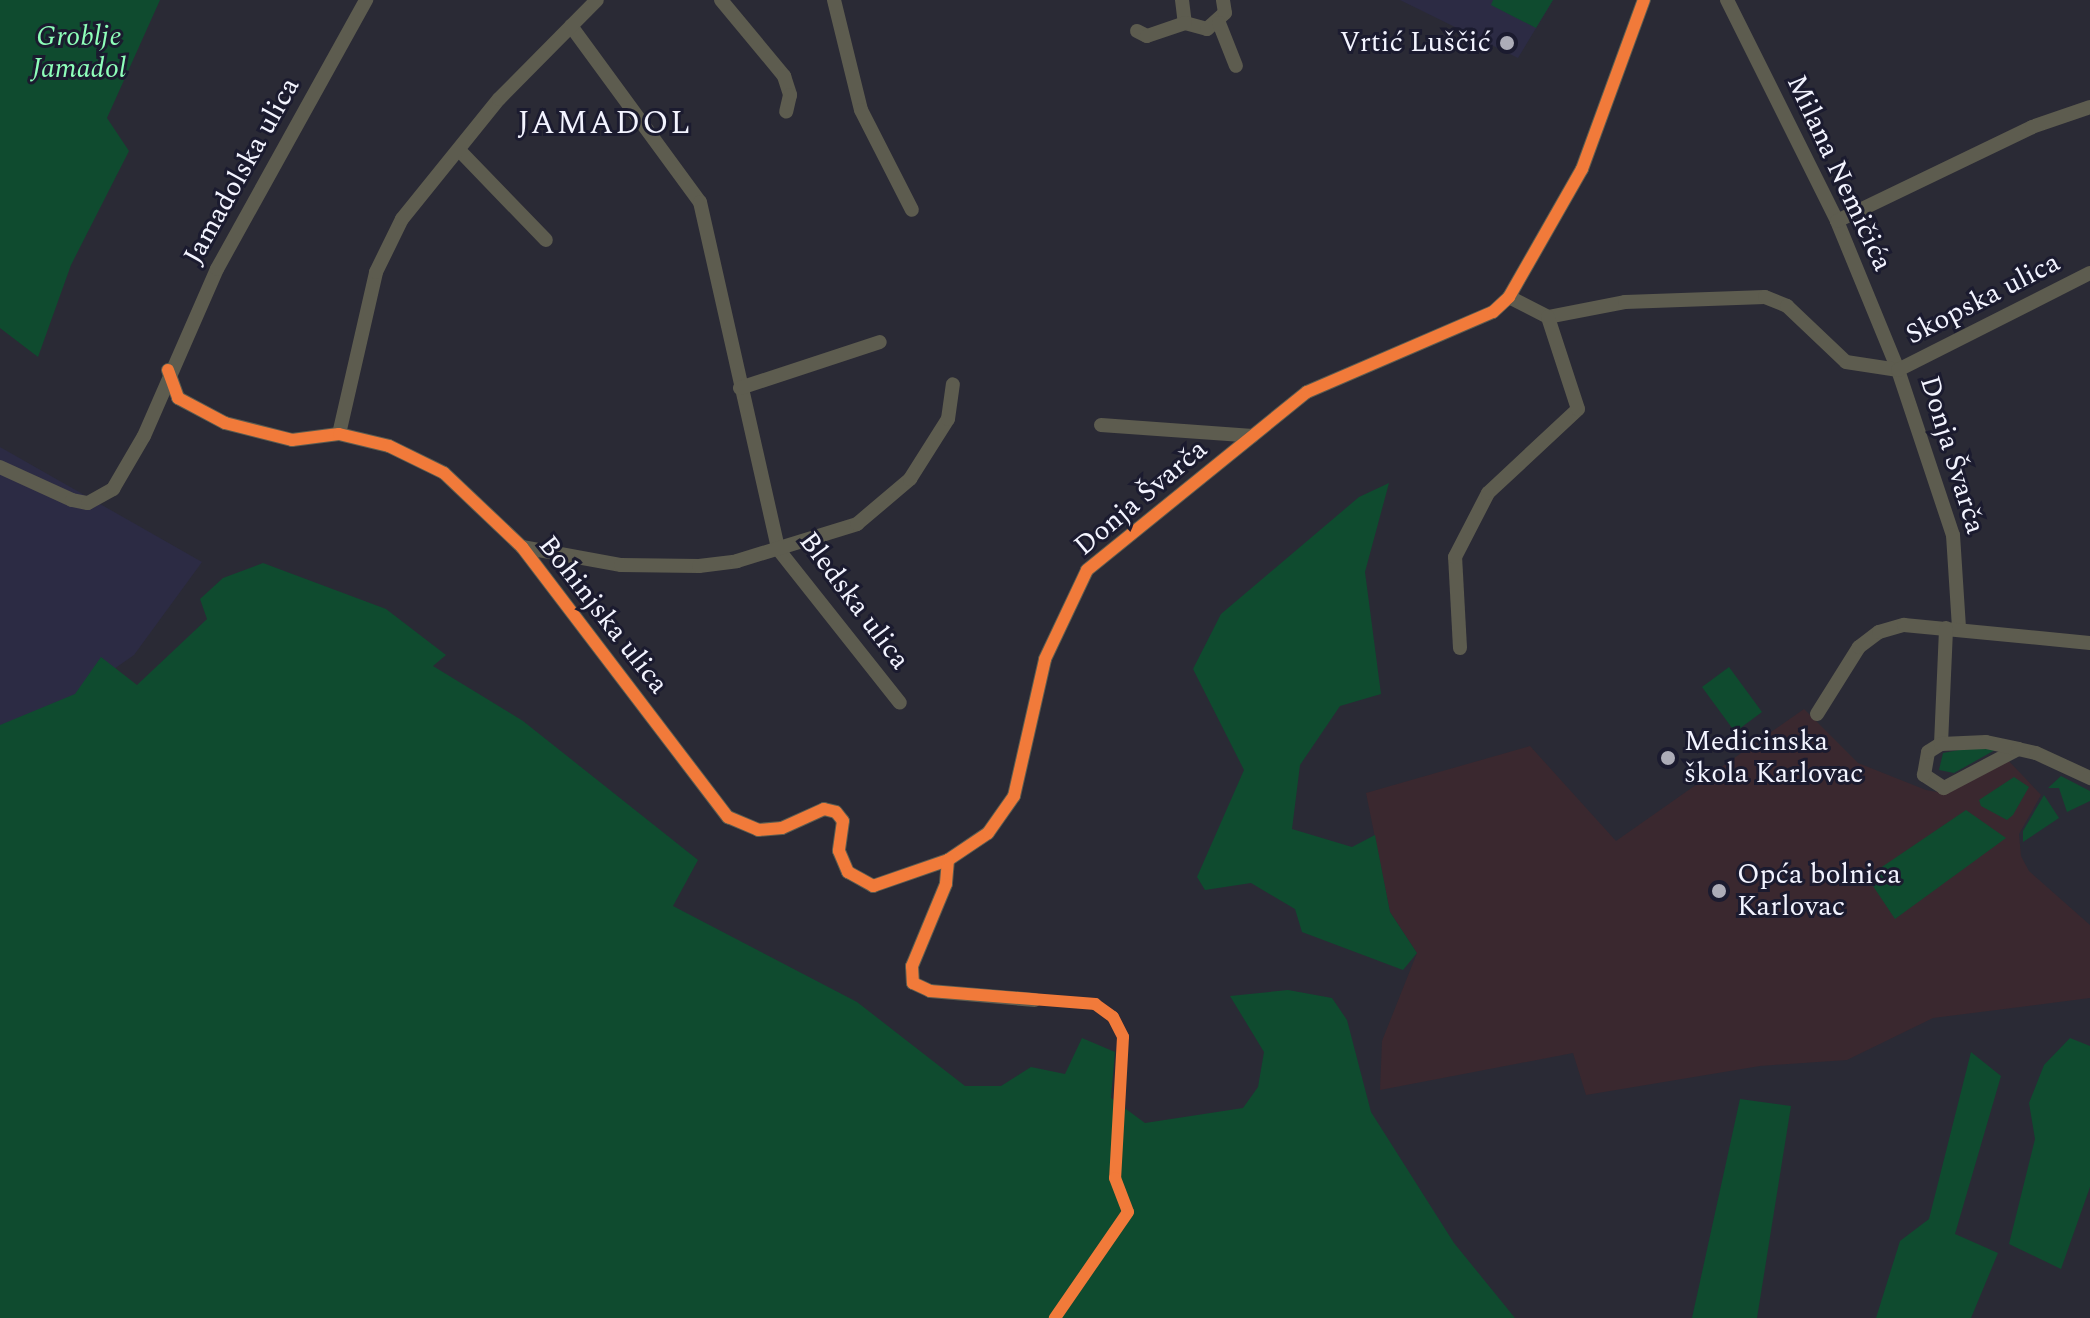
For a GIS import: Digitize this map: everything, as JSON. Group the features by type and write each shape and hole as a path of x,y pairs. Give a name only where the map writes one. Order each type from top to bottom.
{"street":[{"name":"Jamadolska ulica","path":"0,467 72,500 88,503 113,489 144,436 168,370 223,256 366,0"},
{"path":"339,434 376,272 402,219 459,150 597,0"},
{"path":"721,0 784,76 790,95 786,112"},
{"path":"834,0 861,110 912,210"},
{"path":"1460,648 1455,557 1488,493 1517,472 1578,409 1548,317 1509,297 1582,169 1644,0"},
{"path":"1213,26 1224,1"},
{"name":"Milana Nemičića","path":"1734,3 1837,221 1898,370"},
{"path":"1137,31 1147,36 1169,25 1182,12 1213,26 1236,66"},
{"name":"Bledska ulica","path":"571,26 700,202 778,549 900,703"},
{"path":"1837,221 2032,127 2090,107"},
{"path":"459,150 546,240"},
{"name":"Skopska ulica","path":"1898,370 2090,273"},
{"name":"Donja Švarča","path":"948,860 988,833 1014,796 1045,659 1087,570 1307,392 1493,312 1509,297"},
{"name":"Donja Švarča","path":"1548,317 1625,302 1765,297 1787,306 1846,362 1898,370 1953,535 1953,628 1941,744"},
{"path":"740,388 880,342"},
{"name":"Bohinjska ulica","path":"168,370 178,398 225,423 292,440 339,434 389,446 444,473 522,547 728,817 758,830 782,828 824,809 836,812 843,821 839,851 848,872 873,886 948,860"},
{"path":"522,547 659,566 737,561 857,524 910,479 948,419 953,384"},
{"path":"1101,425 1253,436"},
{"path":"1817,714 1859,647 1879,632 1904,625 2090,643"},
{"path":"2018,749 1944,788 1931,785 1923,763 1941,744 1986,742 2018,749 2090,778"},
{"path":"948,860 946,884 912,966 913,983 930,991 1035,1000"}],"shaded area":[{"name":"Vrtić Luščić","path":"1400,0 1553,0 1518,58"},
{"path":"0,447 202,562 134,655 0,749"},
{"name":"Opća bolnica Karlovac","path":"1804,709 1858,763 1926,790 1943,793 2006,758 2041,795 2019,834 2021,856 2029,871 2090,925 2090,998 1933,1018 1847,1060 1760,1066 1586,1095 1573,1053 1380,1090 1382,1041 1417,953 1390,912 1366,793 1530,746 1616,841"}],"green space":[{"name":"Groblje Jamadol","path":"0,0 160,0 107,118 129,151 71,265 38,357 0,328"},
{"path":"1493,0 1553,0 1536,28 1491,5"},
{"path":"1389,483 1365,572 1381,694 1340,706 1300,765 1292,829 1352,847 1375,835 1390,912 1417,953 1403,970 1302,932 1295,909 1251,883 1205,890 1197,877 1244,770 1193,669 1221,614 1359,497"},
{"path":"263,563 386,609 446,655 433,666 523,721 698,860 673,906 857,1002 965,1086 1001,1086 1031,1067 1065,1074 1082,1038 1115,1052 1111,1098 1145,1123 1243,1108 1258,1087 1264,1052 1230,996 1288,990 1332,998 1347,1020 1371,1112 1454,1243 1515,1318 0,1318 0,725 75,694 101,657 137,685 207,619 200,599 223,578"},
{"path":"1729,667 1762,712 1735,732 1702,687"},
{"path":"1975,747 1995,750 1954,773 1939,770 1943,753"},
{"path":"2061,776 2090,791 2090,801 2067,812 2059,788 2048,788"},
{"path":"2014,777 2029,787 2013,815 2007,820 1981,806 1979,800"},
{"path":"2044,795 2059,818 2023,842 2023,831"},
{"path":"1966,810 2006,838 1895,919 1867,877"},
{"path":"2070,1038 2090,1046 2090,1187 2061,1269 2009,1244 2035,1139 2029,1103 2044,1065"},
{"path":"1971,1052 2001,1076 1955,1234 1998,1253 1971,1318 1876,1318 1900,1241 1929,1219"},
{"path":"1740,1099 1791,1106 1757,1318 1692,1318"}],"cycle path":[{"path":"168,370 178,398 225,423 292,440 339,434 389,446 444,473 522,547 728,817 758,830 782,828 824,809 836,812 843,821 839,851 848,872 873,886 948,860 988,833 1014,796 1045,659 1087,570 1307,392 1493,312 1509,297 1582,169 1644,0"},
{"path":"948,860 946,884 912,966 913,983 930,991 1095,1004 1113,1017 1123,1037 1115,1178 1128,1212 1055,1318"}],"place":[{"name":"Vrtić Luščić","path":"1507,43"},
{"name":"Medicinska škola Karlovac","path":"1668,758"},
{"name":"Opća bolnica Karlovac","path":"1719,891"}],"district":[{"name":"JAMADOL","path":"605,124"}]}
